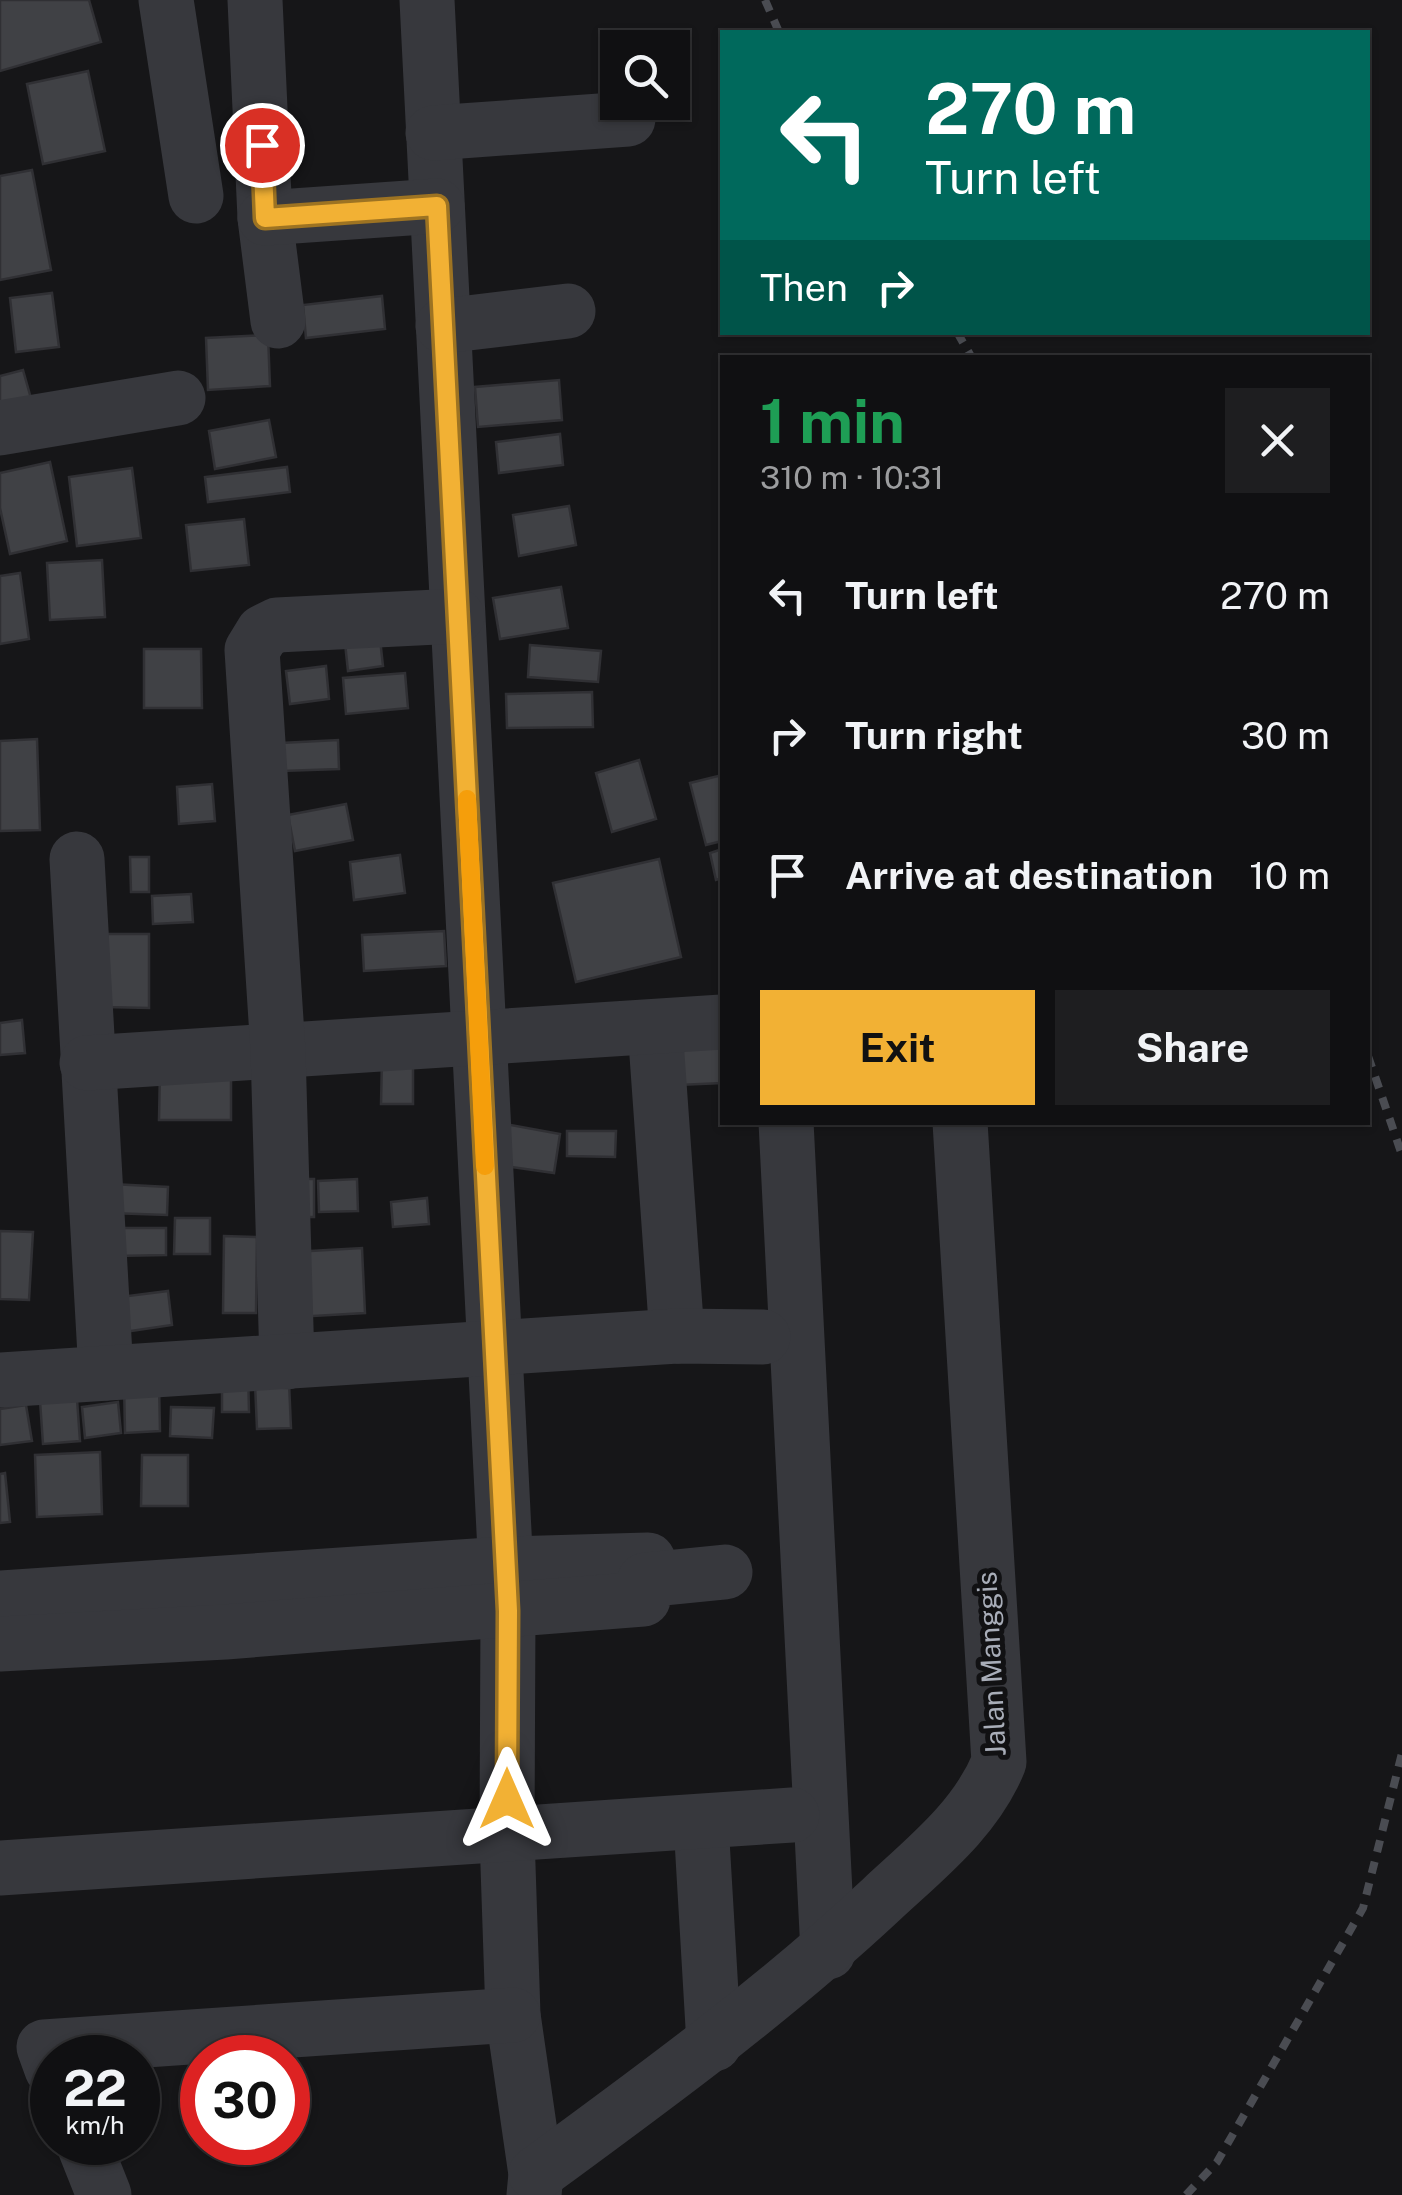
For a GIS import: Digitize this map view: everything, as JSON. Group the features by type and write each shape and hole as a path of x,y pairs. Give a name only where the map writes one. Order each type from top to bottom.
{"street":[{"path":"166,0 196,196"},
{"path":"255,0 265,218 278,320"},
{"path":"426,0 506,1588 507,1836 513,2014 536,2184"},
{"path":"433,134 628,120"},
{"path":"265,218 437,206"},
{"path":"443,326 568,311"},
{"path":"0,428 178,398"},
{"path":"287,1362 278,1051 252,650 263,632 277,624 457,616"},
{"path":"78,859 106,1373"},
{"path":"87,1063 720,1022"},
{"path":"655,1027 676,1336"},
{"path":"786,1125 828,1952"},
{"name":"Jalan Manggis","path":"536,2184 828,1952 987,1792 998,1762 960,1125"},
{"path":"0,1380 676,1336 763,1336"},
{"path":"0,1644 223,1607 725,1572"},
{"path":"0,1598 223,1607"},
{"path":"0,1868 792,1814"},
{"path":"701,1823 714,2044"},
{"path":"160,2039 513,2014"},
{"path":"92,2165 104,2195"}],"building":[{"path":"0,0 89,0 101,42 0,71"},
{"path":"88,71 105,151 43,164 27,84"},
{"path":"32,170 51,270 0,280 0,176"},
{"path":"52,293 59,347 16,352 10,298"},
{"path":"382,296 385,329 306,338 303,305"},
{"path":"268,335 270,386 208,390 206,338"},
{"path":"23,370 32,402 0,410 0,376"},
{"path":"559,380 562,420 478,427 475,387"},
{"path":"269,420 276,457 215,469 209,431"},
{"path":"560,434 563,465 499,473 496,442"},
{"path":"50,462 67,541 10,554 0,508 0,473"},
{"path":"287,467 290,492 208,502 205,477"},
{"path":"132,468 141,538 77,546 69,477"},
{"path":"569,506 576,545 519,556 513,515"},
{"path":"244,519 249,565 191,571 186,525"},
{"path":"102,560 105,617 50,620 47,563"},
{"path":"20,573 29,639 0,644 0,576"},
{"path":"561,587 568,628 500,639 493,598"},
{"path":"379,630 383,666 348,671 344,634"},
{"path":"530,645 601,651 598,682 528,677"},
{"path":"144,649 201,649 202,708 144,708"},
{"path":"326,666 329,699 290,704 286,671"},
{"path":"405,673 408,708 346,714 343,678"},
{"path":"592,692 593,727 507,728 506,694"},
{"path":"37,739 40,830 0,831 0,741"},
{"path":"338,740 339,769 282,771 281,743"},
{"path":"639,760 656,819 612,832 596,773"},
{"path":"720,776 720,842 706,845 690,783"},
{"path":"212,784 215,821 179,824 177,787"},
{"path":"346,804 353,840 295,851 288,815"},
{"path":"720,850 720,879 716,880 710,853"},
{"path":"400,855 405,893 354,900 350,862"},
{"path":"130,857 149,857 149,892 131,892"},
{"path":"659,859 681,957 576,982 553,883"},
{"path":"191,894 193,922 153,924 152,896"},
{"path":"444,931 446,966 364,971 362,935"},
{"path":"107,934 149,934 149,1008 106,1007"},
{"path":"22,1020 25,1053 0,1055 0,1023"},
{"path":"720,1031 720,1083 679,1085 676,1034"},
{"path":"382,1059 413,1059 413,1104 381,1104"},
{"path":"160,1070 231,1070 231,1120 159,1120"},
{"path":"505,1124 560,1134 554,1173 498,1165"},
{"path":"567,1131 616,1131 615,1157 567,1156"},
{"path":"298,1179 314,1179 314,1217 298,1217"},
{"path":"357,1179 358,1211 319,1212 318,1181"},
{"path":"112,1184 168,1187 167,1215 110,1213"},
{"path":"427,1198 429,1224 393,1227 391,1202"},
{"path":"175,1218 210,1218 210,1254 174,1254"},
{"path":"114,1228 166,1228 166,1255 115,1256"},
{"path":"0,1231 33,1232 29,1300 0,1299"},
{"path":"224,1236 257,1237 256,1313 223,1313"},
{"path":"362,1248 365,1313 296,1317 293,1252"},
{"path":"168,1291 172,1325 124,1332 120,1297"},
{"path":"248,1370 249,1412 222,1412 222,1371"},
{"path":"159,1382 160,1431 125,1433 124,1383"},
{"path":"289,1382 291,1428 257,1429 255,1384"},
{"path":"77,1399 80,1441 43,1444 40,1401"},
{"path":"118,1402 121,1433 85,1438 82,1407"},
{"path":"26,1405 32,1441 0,1445 0,1409"},
{"path":"171,1407 214,1408 212,1438 170,1436"},
{"path":"100,1452 102,1514 37,1517 35,1455"},
{"path":"142,1455 188,1455 188,1506 141,1506"},
{"path":"5,1473 10,1522 0,1523 0,1474"}],"railway":[{"path":"765,0 778,30"},
{"path":"959,335 970,355"},
{"path":"1370,1062 1402,1155"},
{"path":"1186,2195 1217,2162 1363,1908 1402,1753"}],"slow traffic":[{"path":"467,799 485,1166"}],"route":[{"path":"262,145 265,218 437,206 508,1611 507,1799"}]}
